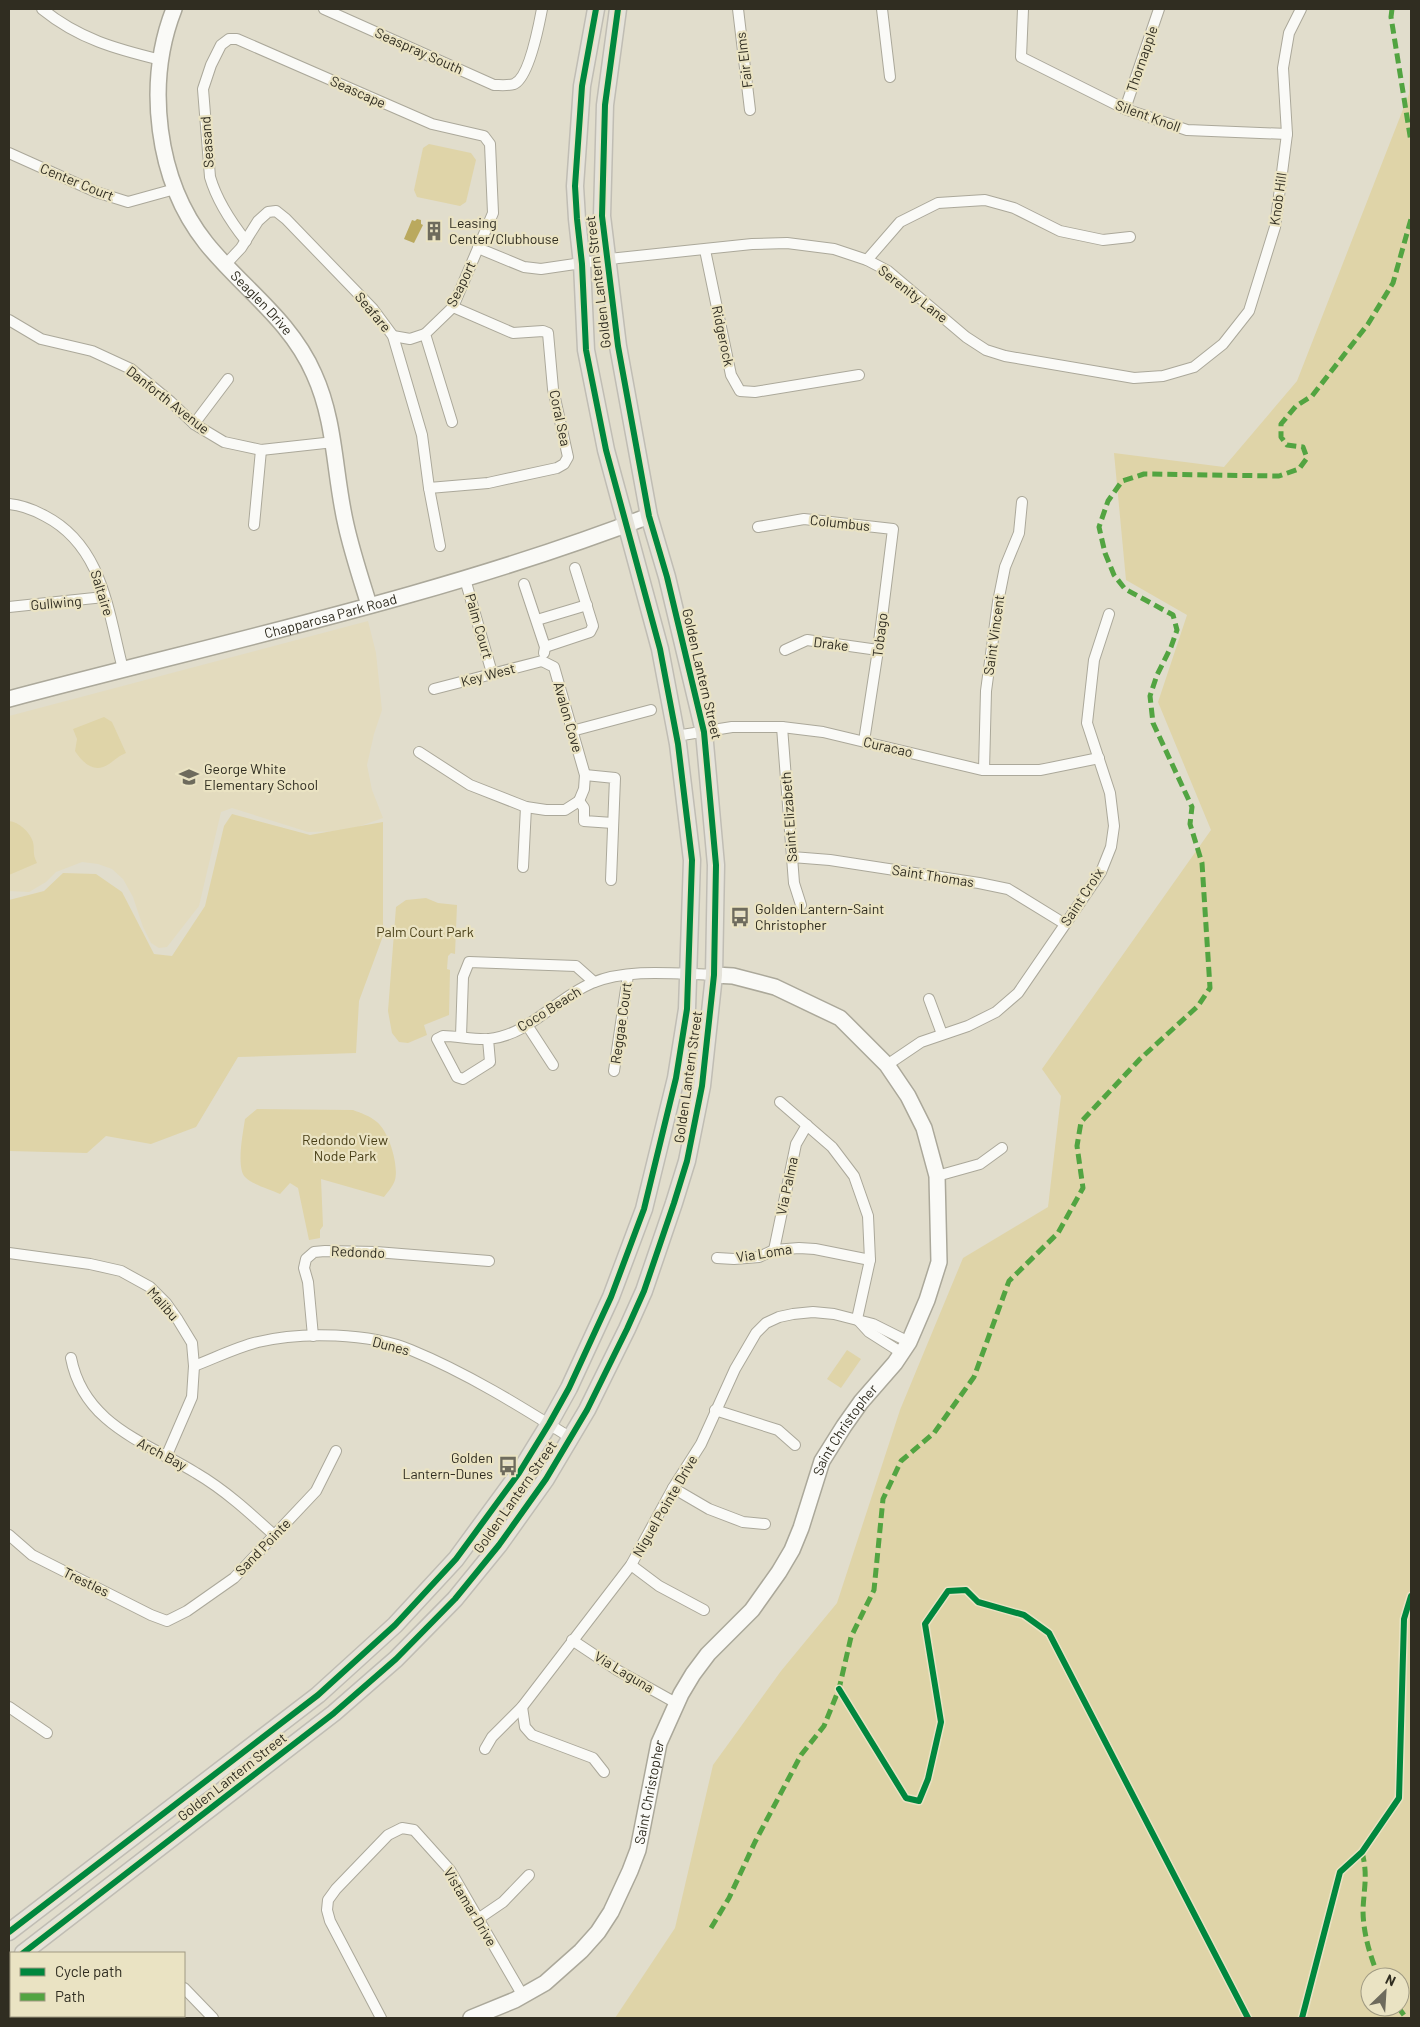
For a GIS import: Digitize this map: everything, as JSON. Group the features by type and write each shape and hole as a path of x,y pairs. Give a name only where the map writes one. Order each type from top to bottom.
{"main road":[{"name":"Golden Lantern Street","path":"9,1932 318,1695 373,1646 417,1603 456,1559 498,1504 549,1424 582,1361 611,1297 644,1209 676,1078 687,1009 692,860 676,736 660,649 606,450 586,350 582,264 575,186 582,86 596,9"},
{"name":"Golden Lantern Street","path":"24,1952 334,1714 396,1659 455,1599 476,1574 546,1479 587,1410 627,1329 657,1258 687,1161 700,1095 714,975 716,865 704,732 667,577 649,516 618,346 602,216 603,142 609,70 618,9"}],"street":[{"path":"42,9 74,32 99,43 161,60"},
{"name":"Seaglen Drive","path":"174,9 169,22 161,60 158,116 165,154 175,189 206,242 276,314 294,338 314,373 326,405 334,442 345,524 369,605"},
{"name":"Seaspray South","path":"324,9 494,84 515,84 522,76 533,49 542,9"},
{"name":"Fair Elms","path":"738,9 750,110"},
{"path":"882,9 890,77"},
{"name":"Silent Knoll","path":"1023,9 1021,57 1125,109 1187,130 1286,134"},
{"name":"Thornapple","path":"1125,109 1159,9"},
{"name":"Knob Hill","path":"1194,366 1222,344 1249,311 1275,227 1286,134 1284,68 1289,33 1301,9"},
{"name":"Seascape","path":"228,39 237,39 432,124 484,136 488,139"},
{"name":"Seasand","path":"228,39 220,45 204,89 210,177 213,189 230,220 246,241"},
{"name":"Seaport","path":"425,334 453,307 494,207 490,144 488,139"},
{"name":"Center Court","path":"9,153 96,192 128,202 175,189"},
{"path":"867,260 900,222 938,203 985,200 1014,208 1060,231 1103,240 1130,237"},
{"name":"Seafare","path":"226,264 246,241 258,221 268,212 276,211 373,309 393,336 422,435 428,488 440,546"},
{"name":"Serenity Lane","path":"478,248 510,262 541,269 608,259 752,244 787,242 834,249 867,260 888,271 966,337 986,350 1005,356 1134,378 1163,376 1194,366"},
{"name":"Ridgerock","path":"705,250 731,375 740,391 755,392 860,375"},
{"name":"Coral Sea","path":"428,488 488,482 557,468 564,464 568,457 553,389 548,333 543,331 513,333 453,307"},
{"name":"Danforth Avenue","path":"9,320 41,339 92,351 131,369 194,424 224,442 261,450 334,442"},
{"path":"393,336 410,339 425,334 452,422"},
{"path":"194,424 228,379"},
{"path":"254,525 261,450"},
{"name":"Saint Vincent","path":"984,770 986,691 998,602 1005,567 1019,533 1022,502"},
{"name":"Saltaire","path":"9,504 35,511 56,521 74,536 88,554 98,575 123,669"},
{"name":"Chapparosa Park Road","path":"9,699 465,579 649,516"},
{"name":"Columbus","path":"758,527 804,519 893,529"},
{"name":"Tobago","path":"864,741 878,650 893,529"},
{"path":"545,647 593,630 575,568"},
{"name":"Palm Court","path":"465,579 492,673"},
{"path":"524,584 545,647 542,661"},
{"name":"Gullwing","path":"9,607 104,597"},
{"path":"537,620 586,605"},
{"name":"Saint Croix","path":"887,1065 921,1042 968,1026 996,1012 1018,993 1101,872 1111,847 1114,826 1110,793 1087,723 1094,660 1109,614"},
{"name":"Drake","path":"785,650 807,640 878,650"},
{"name":"Key West","path":"434,689 542,661"},
{"name":"Avalon Cove","path":"542,661 554,667 585,775 584,789 579,801"},
{"path":"572,731 651,710"},
{"name":"Curacao","path":"676,736 732,727 782,728 824,732 984,770 1040,770 1099,758"},
{"name":"Saint Elizabeth","path":"782,728 794,883 801,905"},
{"path":"419,752 470,785 526,807 565,810 579,801 584,808 584,821 613,823"},
{"path":"585,775 615,778 611,880"},
{"path":"523,867 526,807"},
{"name":"Saint Thomas","path":"792,857 830,860 1008,889 1065,924"},
{"path":"461,1036 463,977 468,962 576,966 594,982"},
{"name":"Saint Christopher","path":"471,2018 523,1996 545,1983 568,1963 598,1932 611,1912 638,1850 659,1743 676,1704 693,1674 722,1639 752,1610 779,1572 792,1550 801,1528 822,1461 833,1441 861,1402 895,1364 906,1348 927,1300 939,1262 937,1176 924,1128 908,1096 887,1065 840,1018 775,986 734,976 689,974 628,975 594,982"},
{"name":"Reggae Court","path":"614,1071 628,975"},
{"name":"Coco Beach","path":"488,1039 490,1062 463,1079 459,1079 437,1039 443,1036 461,1036 488,1039 506,1035 526,1026 579,989 594,982"},
{"path":"929,999 942,1034"},
{"path":"526,1026 553,1065"},
{"path":"780,1102 832,1147 854,1176 868,1216 870,1260 857,1319 869,1332 906,1348"},
{"name":"Via Palma","path":"774,1250 796,1144 807,1125"},
{"path":"937,1176 980,1164 1002,1148"},
{"name":"Via Loma","path":"717,1258 760,1257 774,1250 815,1248 870,1260"},
{"name":"Redondo","path":"313,1336 308,1282 304,1268 306,1259 314,1252 376,1252 490,1261"},
{"name":"Malibu","path":"9,1253 90,1264 121,1271 150,1287 166,1303 192,1344 194,1366 192,1397 166,1457"},
{"name":"Niguel Pointe Drive","path":"485,1749 492,1737 522,1707 631,1565 673,1488 701,1444 715,1410 748,1346 766,1323 779,1317 813,1312 857,1319"},
{"name":"Dunes","path":"194,1366 258,1342 313,1336 338,1336 374,1340 410,1350 485,1387 571,1438"},
{"name":"Arch Bay","path":"71,1358 78,1385 108,1421 122,1432 214,1484 250,1512 274,1535"},
{"path":"715,1410 778,1430 795,1445"},
{"name":"Sand Pointe","path":"167,1621 187,1611 234,1578 316,1491 336,1451"},
{"path":"673,1488 710,1509 743,1522 765,1524"},
{"name":"Trestles","path":"9,1536 32,1555 150,1615 167,1621"},
{"path":"631,1565 659,1586 704,1610"},
{"name":"Via Laguna","path":"572,1640 617,1670 676,1704"},
{"path":"9,1707 47,1733"},
{"path":"522,1707 526,1727 532,1735 593,1758 604,1772"},
{"name":"Vistamar Drive","path":"381,2018 330,1921 327,1910 328,1900 336,1888 388,1835 402,1828 414,1830 450,1870 523,1996"},
{"path":"478,1919 503,1902 529,1876"},
{"path":"185,1989 213,2018"}],"shaded area":[{"path":"417,219 421,220 423,225 414,243 404,239 412,220 415,221"},
{"name":"George White Elementary School","path":"368,621 376,653 382,710 367,765 372,790 383,818 346,831 308,832 232,808 221,812 199,906 167,947 159,948 151,943 143,927 133,897 123,879 112,869 98,864 82,862 56,872 46,882 29,892 9,891 9,716"}],"green space":[{"path":"1411,28 1411,2018 615,2018 675,1928 713,1765 781,1671 837,1603 900,1410 963,1258 1048,1207 1061,1096 1042,1069 1211,830 1158,702 1187,615 1126,580 1114,453 1224,467 1297,381 1409,94"},
{"path":"429,144 471,153 476,160 466,202 460,206 417,197 414,190 423,148"},
{"path":"104,717 112,722 126,753 104,767 98,768 89,766 75,751 77,739 73,729"},
{"path":"232,814 310,835 383,822 383,936 359,1001 356,1053 238,1057 196,1127 151,1144 106,1136 87,1153 9,1151 9,900 44,891 63,873 96,874 122,892 154,954 172,956 205,906 224,826"},
{"path":"9,821 20,825 27,831 33,842 37,863 9,875"},
{"name":"Palm Court Park","path":"426,898 438,903 457,905 455,954 451,953 448,956 447,969 450,970 449,1015 424,1025 427,1035 408,1043 399,1042 392,1033 388,1011 396,907 406,900"},
{"name":"Redondo View Node Park","path":"257,1109 353,1110 368,1116 381,1127 392,1149 396,1166 393,1184 384,1197 321,1179 323,1226 320,1230 320,1238 309,1240 298,1188 290,1183 280,1194 252,1182 242,1172 241,1150 245,1119"},
{"path":"847,1350 861,1359 841,1388 827,1379"}],"marked path":[{"path":"1392,9 1391,17 1411,142"},
{"path":"711,1928 729,1898 755,1842 801,1755 824,1726 839,1689 851,1637 874,1590 883,1499 901,1461 934,1433 974,1377 1009,1281 1058,1233 1083,1188 1077,1146 1081,1122 1140,1059 1198,1006 1210,988 1202,863 1190,824 1192,807 1153,723 1150,696 1177,630 1173,615 1125,589 1114,575 1105,553 1099,527 1108,501 1122,481 1144,474 1279,476 1299,469 1307,458 1303,447 1287,445 1281,437 1281,424 1296,406 1312,396 1368,324 1393,283 1411,219"},
{"path":"1362,1852 1365,1874 1364,1927 1375,1967"}],"cycle path":[{"path":"9,1932 318,1695 395,1625 456,1559 519,1473 569,1388 611,1297 644,1209 676,1078 687,1009 692,860 678,744 660,649 606,450 586,350 582,264 575,186 582,86 596,9"},
{"path":"24,1952 334,1713 396,1659 455,1599 499,1545 546,1479 587,1410 644,1291 687,1161 702,1086 714,975 716,865 704,732 667,577 649,516 618,346 602,216 605,105 618,9"},
{"path":"839,1689 906,1798 919,1801 928,1779 941,1722 925,1624 948,1591 966,1590 978,1602 1024,1615 1049,1633 1248,2018"},
{"path":"1302,2018 1340,1872 1362,1852 1399,1798 1404,1619 1411,1596"}],"place":[{"name":"Leasing Center/Clubhouse","path":"434,231"},
{"name":"George White Elementary School","path":"189,777"},
{"name":"Golden Lantern-Saint Christopher","path":"740,917"},
{"name":"Golden Lantern-Dunes","path":"508,1466"}]}
